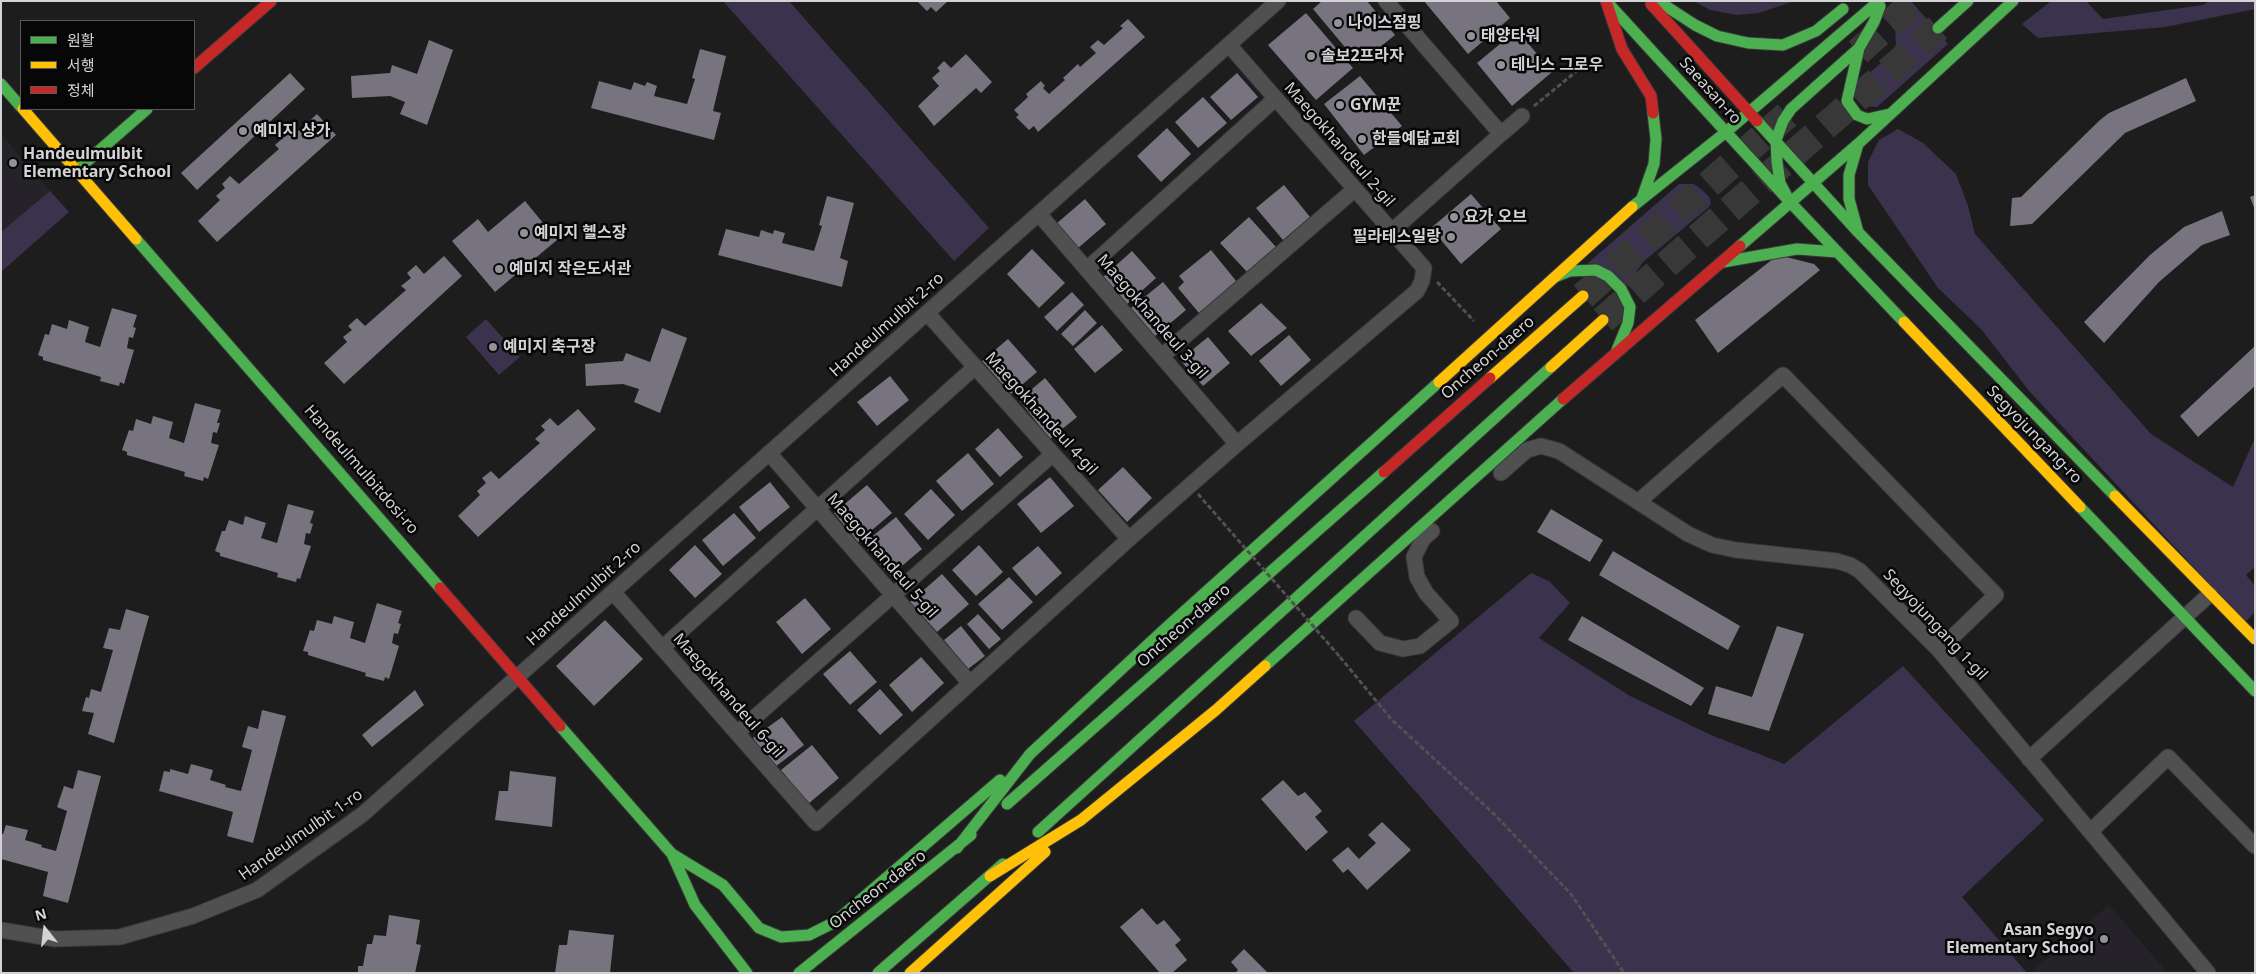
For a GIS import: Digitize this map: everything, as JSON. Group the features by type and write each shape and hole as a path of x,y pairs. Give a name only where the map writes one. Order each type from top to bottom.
{"main road":[{"path":"195,67 271,1"},
{"path":"1607,1 1622,49 1651,96 1656,140 1654,164 1642,198"},
{"name":"Saeasan-ro","path":"1607,1 1790,202"},
{"name":"Saeasan-ro","path":"1649,1 1814,182"},
{"path":"1658,1 1695,25 1718,36 1748,43 1783,45 1816,31 1852,1"},
{"path":"672,854 724,885 759,928 781,937 808,935 835,922 1030,754 1182,613 1642,198 1726,132 1881,1"},
{"path":"1881,1 1874,22 1859,48 1847,101 1857,115 1867,119 1890,114"},
{"path":"1938,28 1968,1"},
{"path":"910,973 1081,820 1216,710 1616,351 1858,144 2013,1"},
{"path":"1790,202 1780,183 1776,140 1783,120 1791,109 1859,48"},
{"name":"Handeulmulbitdosi-ro","path":"1,84 20,106"},
{"name":"Handeulmulbitdosi-ro","path":"24,110 519,676 672,854"},
{"path":"77,170 146,110"},
{"path":"1858,144 1849,176 1849,199 1858,232"},
{"name":"Segyojungang-ro","path":"1814,182 1858,232 2255,639"},
{"name":"Segyojungang-ro","path":"1790,202 2255,690"},
{"path":"1719,263 1797,249 1838,252"},
{"path":"1554,277 1570,271 1596,270 1608,276 1621,289 1630,308 1628,323 1616,351"},
{"name":"Oncheon-daero","path":"799,973 957,848 1583,296"},
{"path":"878,973 990,876 1603,320"},
{"path":"957,848 1030,754"},
{"path":"990,876 1081,820"},
{"path":"672,854 695,905 745,968 746,973"}],"street":[{"name":"Handeulmulbit 2-ro","path":"519,676 1278,1"},
{"path":"1386,1 1501,134"},
{"name":"Maegokhandeul 2-gil","path":"1228,45 1424,268"},
{"path":"1087,269 1275,99"},
{"path":"1392,231 1522,116"},
{"path":"1162,356 1355,189"},
{"name":"Maegokhandeul 3-gil","path":"1039,214 1237,444"},
{"path":"969,682 1237,444 1418,291 1424,268"},
{"name":"Maegokhandeul 4-gil","path":"927,313 1129,539"},
{"path":"662,648 976,367"},
{"path":"1638,502 1783,375 1996,595 1938,650"},
{"name":"Segyojungang 1-gil","path":"1356,618 1380,643 1403,649 1420,646 1451,621 1426,593 1416,577 1414,557 1423,539 1528,450 1541,446 1559,451 1688,534 1712,545 1736,550 1837,561 1850,565 1860,571 1938,650 2208,973"},
{"name":"Maegokhandeul 5-gil","path":"769,454 969,682"},
{"path":"738,734 1053,454"},
{"path":"1353,588 1350,598 1356,618"},
{"name":"Maegokhandeul 6-gil","path":"613,592 816,823 969,682"},
{"path":"2028,759 2210,594"},
{"path":"1323,614 1334,612 1356,618"},
{"name":"Handeulmulbit 1-ro","path":"1,930 55,939 120,937 193,916 257,890 371,808 519,676"},
{"path":"2091,831 2168,757 2255,846"}],"path":[{"path":"1522,116 1589,61"},
{"path":"1424,268 1474,322"},
{"path":"1198,494 1340,657 1392,720 1494,814 1572,894 1624,973"}],"shaded area":[{"path":"723,1 789,1 989,228 954,261"},
{"path":"1694,1 1794,1 1759,13 1737,15 1710,10"},
{"path":"1894,1 1911,1 1948,44 1877,107 1862,106 1855,85 1888,57 1896,45"},
{"path":"2051,1 2086,1 2103,19 2203,5 2209,1 2255,1 2255,9 2165,27 2038,38 2022,24"},
{"path":"1898,129 1923,143 1956,174 1968,206 1975,234 2151,434 2233,487 2255,438 2255,567 2246,575 2255,586 2255,612 2245,622 2030,392 1981,329 1938,288 1868,185 1868,162 1879,140"},
{"name":"Handeulmulbit Elementary School","path":"1,134 50,191 1,232"},
{"path":"1679,184 1694,184 1709,197 1711,203 1709,207 1644,261 1636,272 1633,289 1588,263"},
{"path":"50,191 69,212 1,272 1,232"},
{"name":"예미지 축구장","path":"486,319 520,357 499,375 466,337"},
{"path":"1531,573 1549,581 1570,603 1539,638 1630,696 1711,735 1784,764 1903,666 2044,820 1962,897 2027,973 1574,973 1354,721"},
{"name":"Asan Segyo Elementary School","path":"2109,905 2168,973 2030,973"}],"building":[{"path":"917,1 948,1 936,12 931,7 927,11"},
{"path":"1322,1 1367,1 1395,35 1359,64 1313,9"},
{"name":"태양타워","path":"1424,1 1496,1 1510,18 1468,54"},
{"name":"솔보2프라자","path":"1306,13 1353,68 1316,100 1268,45"},
{"path":"1128,19 1145,37 1038,132 1034,126 1029,130 1016,117 1019,115 1014,110 1028,97 1026,94 1041,81 1045,86 1043,88 1049,94 1065,80 1063,78 1078,64 1080,67 1096,53 1090,47 1098,40 1104,45 1123,28 1120,26"},
{"path":"1517,30 1552,72 1512,106 1477,63"},
{"path":"429,40 453,50 427,125 400,114 405,102 390,96 352,98 351,76 390,73 392,65 417,74"},
{"path":"700,49 726,56 713,111 721,113 714,140 591,108 599,81 631,90 634,82 645,86 647,82 657,86 654,96 687,104 695,79 692,78"},
{"path":"966,54 992,82 981,93 976,88 934,126 918,106 939,86 932,78 940,71 937,68 944,61 951,68"},
{"name":"예미지 상가","path":"290,73 305,89 197,190 181,173"},
{"path":"1237,73 1258,97 1231,120 1210,97"},
{"path":"1360,76 1402,126 1364,155 1324,104"},
{"path":"2186,78 2196,101 2125,133 2032,224 2010,226 2012,198 2021,197 2100,120 2109,113"},
{"path":"1203,97 1227,123 1198,148 1175,122"},
{"path":"317,114 336,135 217,242 198,221 220,200 216,196 225,188 222,184 230,176 239,184 279,149 275,145 285,136 281,132 290,123 297,132"},
{"path":"1167,128 1191,154 1161,182 1137,156"},
{"path":"1284,185 1310,217 1283,240 1256,208"},
{"path":"1471,194 1501,229 1461,264 1431,228"},
{"path":"2255,195 2255,210 2250,197"},
{"path":"827,196 854,203 840,258 848,261 842,287 718,255 726,229 759,237 761,230 773,234 774,230 785,233 782,243 814,251 822,226 819,225"},
{"path":"1085,199 1106,224 1077,249 1056,224"},
{"path":"525,201 557,240 495,292 452,241 478,219 488,232"},
{"path":"2222,211 2230,235 2202,245 2159,282 2104,343 2084,322 2150,255 2184,227"},
{"path":"1249,217 1276,247 1248,273 1220,243"},
{"path":"1032,249 1065,283 1039,308 1007,274"},
{"path":"1211,250 1237,282 1199,313 1178,288 1184,282 1179,276"},
{"path":"1132,251 1156,278 1126,305 1102,278"},
{"path":"1778,255 1814,264 1820,270 1718,353 1695,320"},
{"path":"444,256 462,276 344,384 324,363 347,342 343,337 352,330 348,326 357,318 365,326 406,290 401,286 411,278 407,273 416,265 424,274"},
{"path":"1163,282 1186,310 1155,336 1131,308"},
{"path":"1072,292 1084,305 1057,331 1044,317"},
{"path":"1261,303 1287,328 1251,356 1228,331"},
{"path":"112,308 137,315 133,327 136,328 133,338 129,337 127,348 134,350 124,384 120,382 119,386 100,381 101,377 43,360 43,357 38,355 45,334 49,335 52,324 67,329 69,320 89,327 85,342 100,347"},
{"path":"1085,310 1097,323 1073,346 1061,334"},
{"path":"1102,325 1123,350 1095,373 1074,349"},
{"path":"662,328 687,338 660,413 634,402 639,389 623,384 586,386 585,364 623,361 626,353 650,362"},
{"path":"1289,335 1311,360 1281,386 1259,361"},
{"path":"1208,337 1230,363 1203,386 1180,360"},
{"path":"1008,339 1037,372 1011,394 982,361"},
{"path":"2255,346 2255,386 2198,437 2180,416"},
{"path":"890,376 909,400 877,426 857,402"},
{"path":"1045,378 1077,417 1050,439 1019,400"},
{"path":"195,403 221,410 217,423 220,423 217,433 213,432 211,443 219,445 208,479 204,477 203,481 184,476 185,472 127,455 127,452 122,450 129,430 133,431 136,419 151,424 153,416 173,422 169,438 184,443"},
{"path":"578,409 596,429 478,537 458,516 480,495 477,491 486,483 482,478 491,471 499,479 540,443 535,439 545,430 541,426 550,418 558,426"},
{"path":"998,428 1023,457 1000,477 975,449"},
{"path":"968,453 994,484 962,511 936,481"},
{"path":"1123,467 1152,498 1127,522 1098,490"},
{"path":"1050,477 1074,506 1041,533 1017,504"},
{"path":"770,482 790,507 759,532 739,507"},
{"path":"867,485 892,513 858,542 834,513"},
{"path":"931,489 955,515 928,540 904,514"},
{"path":"288,504 314,511 310,523 313,524 310,534 306,533 304,544 311,546 300,579 297,578 296,582 277,577 278,573 220,556 220,553 215,551 222,531 225,531 229,520 243,525 245,516 266,523 261,538 277,543"},
{"path":"1551,509 1603,540 1590,562 1537,532"},
{"path":"734,513 756,538 723,566 702,540"},
{"path":"896,517 922,549 890,576 863,544"},
{"path":"695,545 722,574 695,598 669,570"},
{"path":"979,545 1003,572 976,596 952,570"},
{"path":"1038,546 1062,573 1036,596 1012,568"},
{"path":"1613,551 1740,626 1728,650 1599,575"},
{"path":"942,574 969,604 937,632 910,602"},
{"path":"1009,577 1033,602 1002,630 978,604"},
{"path":"805,598 831,629 802,654 776,622"},
{"path":"377,603 402,611 398,623 401,624 398,634 394,633 392,643 399,646 389,679 385,677 384,681 365,676 366,673 308,655 308,652 303,651 310,630 314,631 317,620 332,624 334,616 354,622 350,638 365,643"},
{"path":"126,609 149,616 114,743 88,734 94,713 82,711 86,697 89,698 91,689 101,692 113,650 103,648 109,628 120,630"},
{"path":"978,614 1001,639 989,649 967,624"},
{"path":"1582,616 1704,688 1691,706 1568,640"},
{"path":"605,620 643,659 594,706 556,666"},
{"path":"961,626 985,656 968,669 944,640"},
{"path":"1777,626 1804,634 1769,731 1708,714 1716,686 1752,697"},
{"path":"850,651 877,682 850,705 823,674"},
{"path":"921,657 944,683 912,712 889,685"},
{"path":"880,689 903,715 880,735 857,710"},
{"path":"415,690 424,705 372,747 362,735"},
{"path":"262,710 286,716 253,843 227,836 233,812 159,791 164,771 170,772 170,769 188,774 191,764 213,770 210,780 226,785 225,787 241,791 252,750 242,747 248,726 258,729"},
{"path":"782,717 804,745 775,767 753,738"},
{"path":"812,745 839,778 808,804 781,770"},
{"path":"78,770 101,776 68,903 43,896 48,872 1,859 1,834 3,834 6,825 28,830 25,840 56,851 67,811 57,807 64,786 73,789"},
{"path":"510,771 556,777 552,827 495,820 499,791 508,791"},
{"path":"1283,780 1298,796 1305,792 1322,811 1315,817 1328,832 1306,851 1261,799"},
{"path":"1382,822 1411,850 1367,890 1348,869 1343,873 1332,860 1348,847 1359,859 1376,843 1368,835"},
{"path":"1142,908 1157,925 1164,920 1181,940 1175,945 1187,960 1172,973 1160,973 1120,927"},
{"path":"389,915 420,920 416,944 421,945 415,973 358,973 358,966 363,966 367,944 372,944 374,935 386,936"},
{"path":"569,930 614,935 610,973 555,973 559,945 567,945"},
{"path":"1244,949 1268,973 1235,973 1238,970 1231,962"}],"tunnel":[{"path":"1858,52 1915,1"},
{"path":"1603,320 1938,28"},
{"path":"1583,296 1787,115"}],"traffic: fast":[{"path":"1658,1 1695,25 1717,36 1748,43 1783,45 1816,31 1843,9"},
{"path":"1632,207 1726,132 1879,1"},
{"path":"1938,28 1968,1"},
{"path":"1740,246 1858,144 2013,1"},
{"path":"1608,3 1790,202 1904,322"},
{"path":"1790,202 1780,183 1777,162 1776,140 1783,121 1791,109 1859,48 1874,22 1880,6"},
{"path":"1859,48 1847,101 1857,115 1867,119 1890,114"},
{"path":"1,84 20,106"},
{"path":"77,170 146,110"},
{"path":"1642,198 1654,164 1656,139 1653,113"},
{"path":"1757,121 1858,232 2115,496"},
{"path":"1858,144 1849,175 1849,199 1858,232"},
{"path":"136,239 440,588"},
{"path":"1723,262 1797,249 1837,252"},
{"path":"1555,277 1570,271 1596,270 1608,276 1621,289 1630,307 1628,323 1617,350"},
{"path":"1038,832 1551,367"},
{"path":"957,848 1030,754 1168,626 1439,382"},
{"path":"1265,666 1563,399"},
{"path":"1007,804 1384,472"},
{"path":"2080,507 2255,691"},
{"path":"560,726 672,854 695,905 747,973"},
{"path":"672,854 723,885 759,928 781,937 809,935 835,922 1000,780"},
{"path":"799,973 971,835"},
{"path":"878,973 1003,864"}],"traffic: slow":[{"path":"24,110 136,239"},
{"path":"1439,382 1632,207"},
{"path":"1490,378 1583,296"},
{"path":"1551,367 1603,320"},
{"path":"1904,322 2080,507"},
{"path":"2115,496 2255,639"},
{"path":"990,876 1081,820 1216,710 1265,666"},
{"path":"910,973 1045,852"}],"traffic: jam":[{"path":"195,67 271,1"},
{"path":"1606,1 1622,49 1651,96 1653,113"},
{"path":"1651,4 1757,121"},
{"path":"1563,399 1740,246"},
{"path":"1384,472 1490,378"},
{"path":"440,588 560,726"}],"place":[{"name":"나이스점핑","path":"1338,23"},
{"name":"태양타워","path":"1471,36"},
{"name":"솔보2프라자","path":"1311,56"},
{"name":"테니스 그로우","path":"1501,65"},
{"name":"GYM꾼","path":"1340,105"},
{"name":"예미지 상가","path":"243,131"},
{"name":"한들예닮교회","path":"1362,139"},
{"name":"Handeulmulbit Elementary School","path":"13,163"},
{"name":"요가 오브","path":"1454,217"},
{"name":"예미지 헬스장","path":"524,233"},
{"name":"필라테스일랑","path":"1451,237"},
{"name":"예미지 작은도서관","path":"499,269"},
{"name":"예미지 축구장","path":"493,347"},
{"name":"Asan Segyo Elementary School","path":"2104,939"}]}
